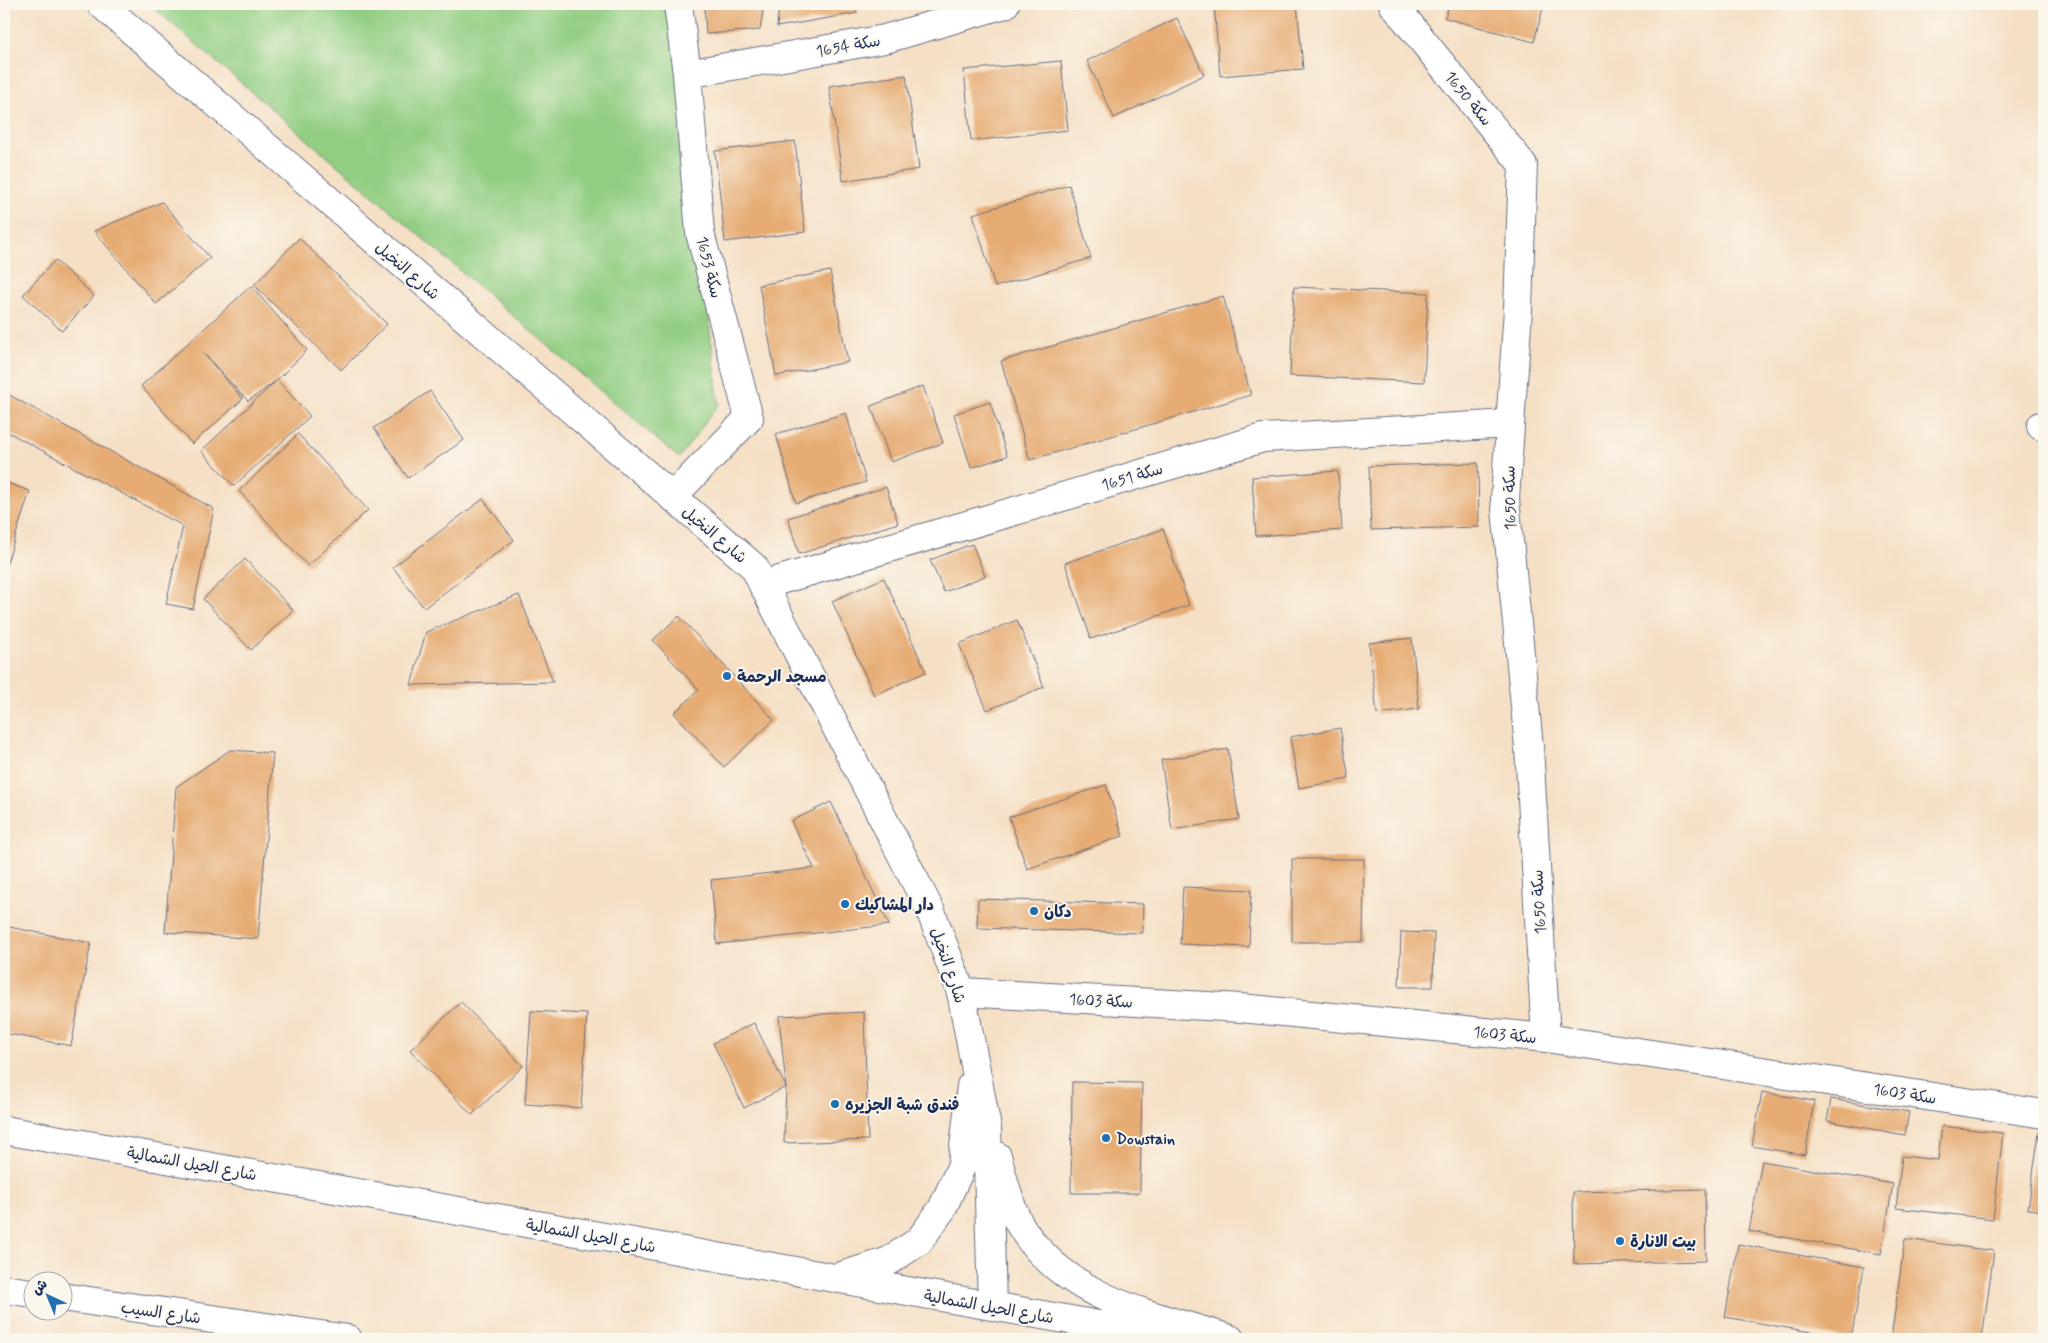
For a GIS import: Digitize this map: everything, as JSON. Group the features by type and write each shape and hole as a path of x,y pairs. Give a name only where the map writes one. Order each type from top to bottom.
{"main road":[{"name":"شارع النخيل","path":"101,4 754,568 931,912 960,992 987,1128 992,1306"},
{"name":"سكة 1653","path":"672,497 748,418 700,232 687,74 678,4"},
{"name":"سكة 1654","path":"687,74 885,39 1005,4"},
{"name":"سكة 1650","path":"1393,4 1523,164 1518,309 1505,499 1529,747 1546,1038"},
{"name":"سكة 1651","path":"763,585 1263,438 1510,424"},
{"name":"سكة 1603","path":"960,992 1241,1008 1546,1038 2044,1114"},
{"path":"834,1278 889,1261 919,1241 942,1209 962,1165 974,1059"},
{"path":"987,1128 1019,1223 1040,1253 1067,1277 1106,1299 1230,1339"},
{"name":"شارع الحيل الشمالية","path":"4,1130 1177,1339"},
{"path":"4,1289 22,1292"},
{"name":"شارع السيب","path":"72,1298 348,1339"}],"green space":[{"path":"149,4 671,4 719,404 679,458"}],"building":[{"path":"704,4 764,4 760,30 706,34"},
{"path":"779,4 856,4 857,13 777,27"},
{"path":"1214,4 1297,4 1303,69 1220,76"},
{"path":"1449,4 1544,4 1534,42 1445,18"},
{"path":"1177,18 1204,75 1114,118 1087,61"},
{"path":"1061,61 1068,130 971,141 964,70"},
{"path":"906,75 919,169 843,181 829,86"},
{"path":"795,141 805,232 725,242 715,151"},
{"path":"1069,185 1091,258 995,287 973,214"},
{"path":"162,202 210,258 156,304 94,231"},
{"path":"299,238 387,324 341,370 254,285"},
{"path":"55,260 94,296 62,331 23,295"},
{"path":"830,271 848,362 776,376 759,285"},
{"path":"251,286 307,350 277,380 310,416 234,486 201,451 276,381 248,401 203,353 243,399 192,444 141,386"},
{"path":"1294,287 1428,293 1424,382 1290,376"},
{"path":"1223,296 1251,395 1030,460 1001,361"},
{"path":"923,386 943,443 891,462 871,406"},
{"path":"430,391 464,440 408,478 374,428"},
{"path":"4,392 214,509 193,609 166,604 183,526 4,430"},
{"path":"990,402 1007,456 971,468 954,414"},
{"path":"846,413 866,482 796,503 776,434"},
{"path":"298,434 368,510 308,566 239,491"},
{"path":"1478,463 1479,527 1371,530 1369,466"},
{"path":"1338,471 1342,530 1256,536 1252,477"},
{"path":"4,482 30,491 4,572"},
{"path":"886,487 898,523 799,554 788,518"},
{"path":"483,499 514,540 424,608 393,567"},
{"path":"1163,529 1189,605 1091,639 1065,563"},
{"path":"972,544 985,576 944,592 930,560"},
{"path":"245,559 293,610 251,650 203,599"},
{"path":"884,578 926,672 874,695 832,601"},
{"path":"519,595 553,682 411,685 426,632"},
{"path":"679,616 774,720 724,767 674,713 699,690 653,640"},
{"path":"1017,620 1044,687 987,710 959,644"},
{"path":"1412,638 1419,709 1377,714 1369,643"},
{"path":"1340,728 1349,779 1299,788 1290,737"},
{"path":"1228,749 1239,819 1172,830 1161,760"},
{"path":"230,750 273,753 258,939 165,932 176,787"},
{"path":"1106,785 1123,836 1027,869 1009,817"},
{"path":"831,802 889,925 717,944 711,880 814,868 791,821"},
{"path":"1292,859 1364,859 1363,942 1292,942"},
{"path":"1183,887 1251,890 1249,947 1180,944"},
{"path":"978,899 1143,904 1142,933 977,928"},
{"path":"4,926 91,943 71,1046 4,1033"},
{"path":"1401,932 1434,933 1433,987 1399,987"},
{"path":"461,1002 523,1066 472,1115 410,1050"},
{"path":"531,1011 587,1014 581,1108 525,1104"},
{"path":"864,1012 868,1140 784,1143 786,1087 779,1016"},
{"path":"754,1023 786,1087 744,1108 713,1043"},
{"name":"Dowstain","path":"1072,1082 1142,1083 1140,1193 1071,1193"},
{"path":"1762,1092 1814,1101 1805,1155 1752,1146"},
{"path":"1831,1099 1909,1112 1905,1135 1827,1121"},
{"path":"1942,1126 2003,1133 1993,1219 1896,1208 1902,1156 1938,1160"},
{"path":"2039,1132 2044,1132 2044,1211 2028,1209"},
{"path":"1762,1161 1893,1184 1881,1254 1749,1231"},
{"path":"1705,1189 1706,1261 1574,1264 1573,1192"},
{"path":"1905,1239 1994,1251 1982,1339 1891,1339"},
{"path":"1738,1244 1864,1267 1851,1339 1725,1317"}],"place":[{"name":"مسجد الرحمة","path":"727,676"},
{"name":"دار المشاكيك","path":"845,904"},
{"name":"دكان","path":"1034,911"},
{"name":"فندق شبة الجزيره","path":"835,1104"},
{"name":"Dowstain","path":"1106,1138"},
{"name":"بيت الانارة","path":"1620,1241"}]}
